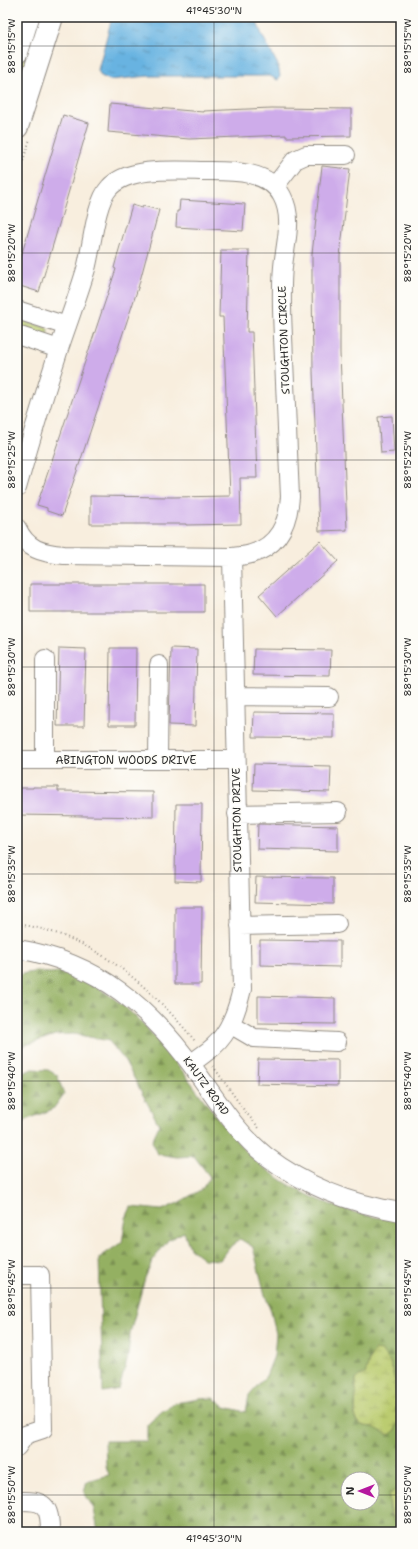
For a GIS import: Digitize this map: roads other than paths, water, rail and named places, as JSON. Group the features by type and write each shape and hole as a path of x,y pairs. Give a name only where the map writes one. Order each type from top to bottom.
{"main road":[{"path":"17,52 28,17"},
{"path":"17,127 52,17"}],"street":[{"path":"275,186 295,160 306,155 346,155"},
{"name":"STOUGHTON CIRCLE","path":"17,488 59,349 86,270 102,200 108,188 132,174 151,170 226,171 265,178 275,186 282,195 287,208 288,223 283,261 281,296 290,497 289,514 281,532 262,550 250,555 232,557 64,555 50,554 27,545 17,528"},
{"path":"17,310 67,326"},
{"path":"17,335 59,349"},
{"name":"STOUGHTON DRIVE","path":"191,1064 214,1046 228,1029 237,1008 242,989 232,557"},
{"path":"45,659 45,760"},
{"path":"158,760 159,665"},
{"path":"235,696 329,697"},
{"name":"ABINGTON WOODS DRIVE","path":"17,760 236,760"},
{"path":"237,814 338,812"},
{"path":"240,926 337,924"},
{"name":"KAUTZ ROAD","path":"17,950 46,955 73,964 102,979 138,1005 163,1029 191,1064 235,1126 265,1155 295,1176 324,1190 372,1207 401,1212"},
{"path":"230,1024 254,1038 337,1042"},
{"path":"17,1275 40,1275 43,1429 25,1436 17,1447"},
{"path":"17,1501 41,1504 48,1510 50,1532"}],"water":[{"path":"112,17 255,17 262,35 278,65 280,76 278,80 270,76 149,76 110,80 101,76 98,70"}]}
